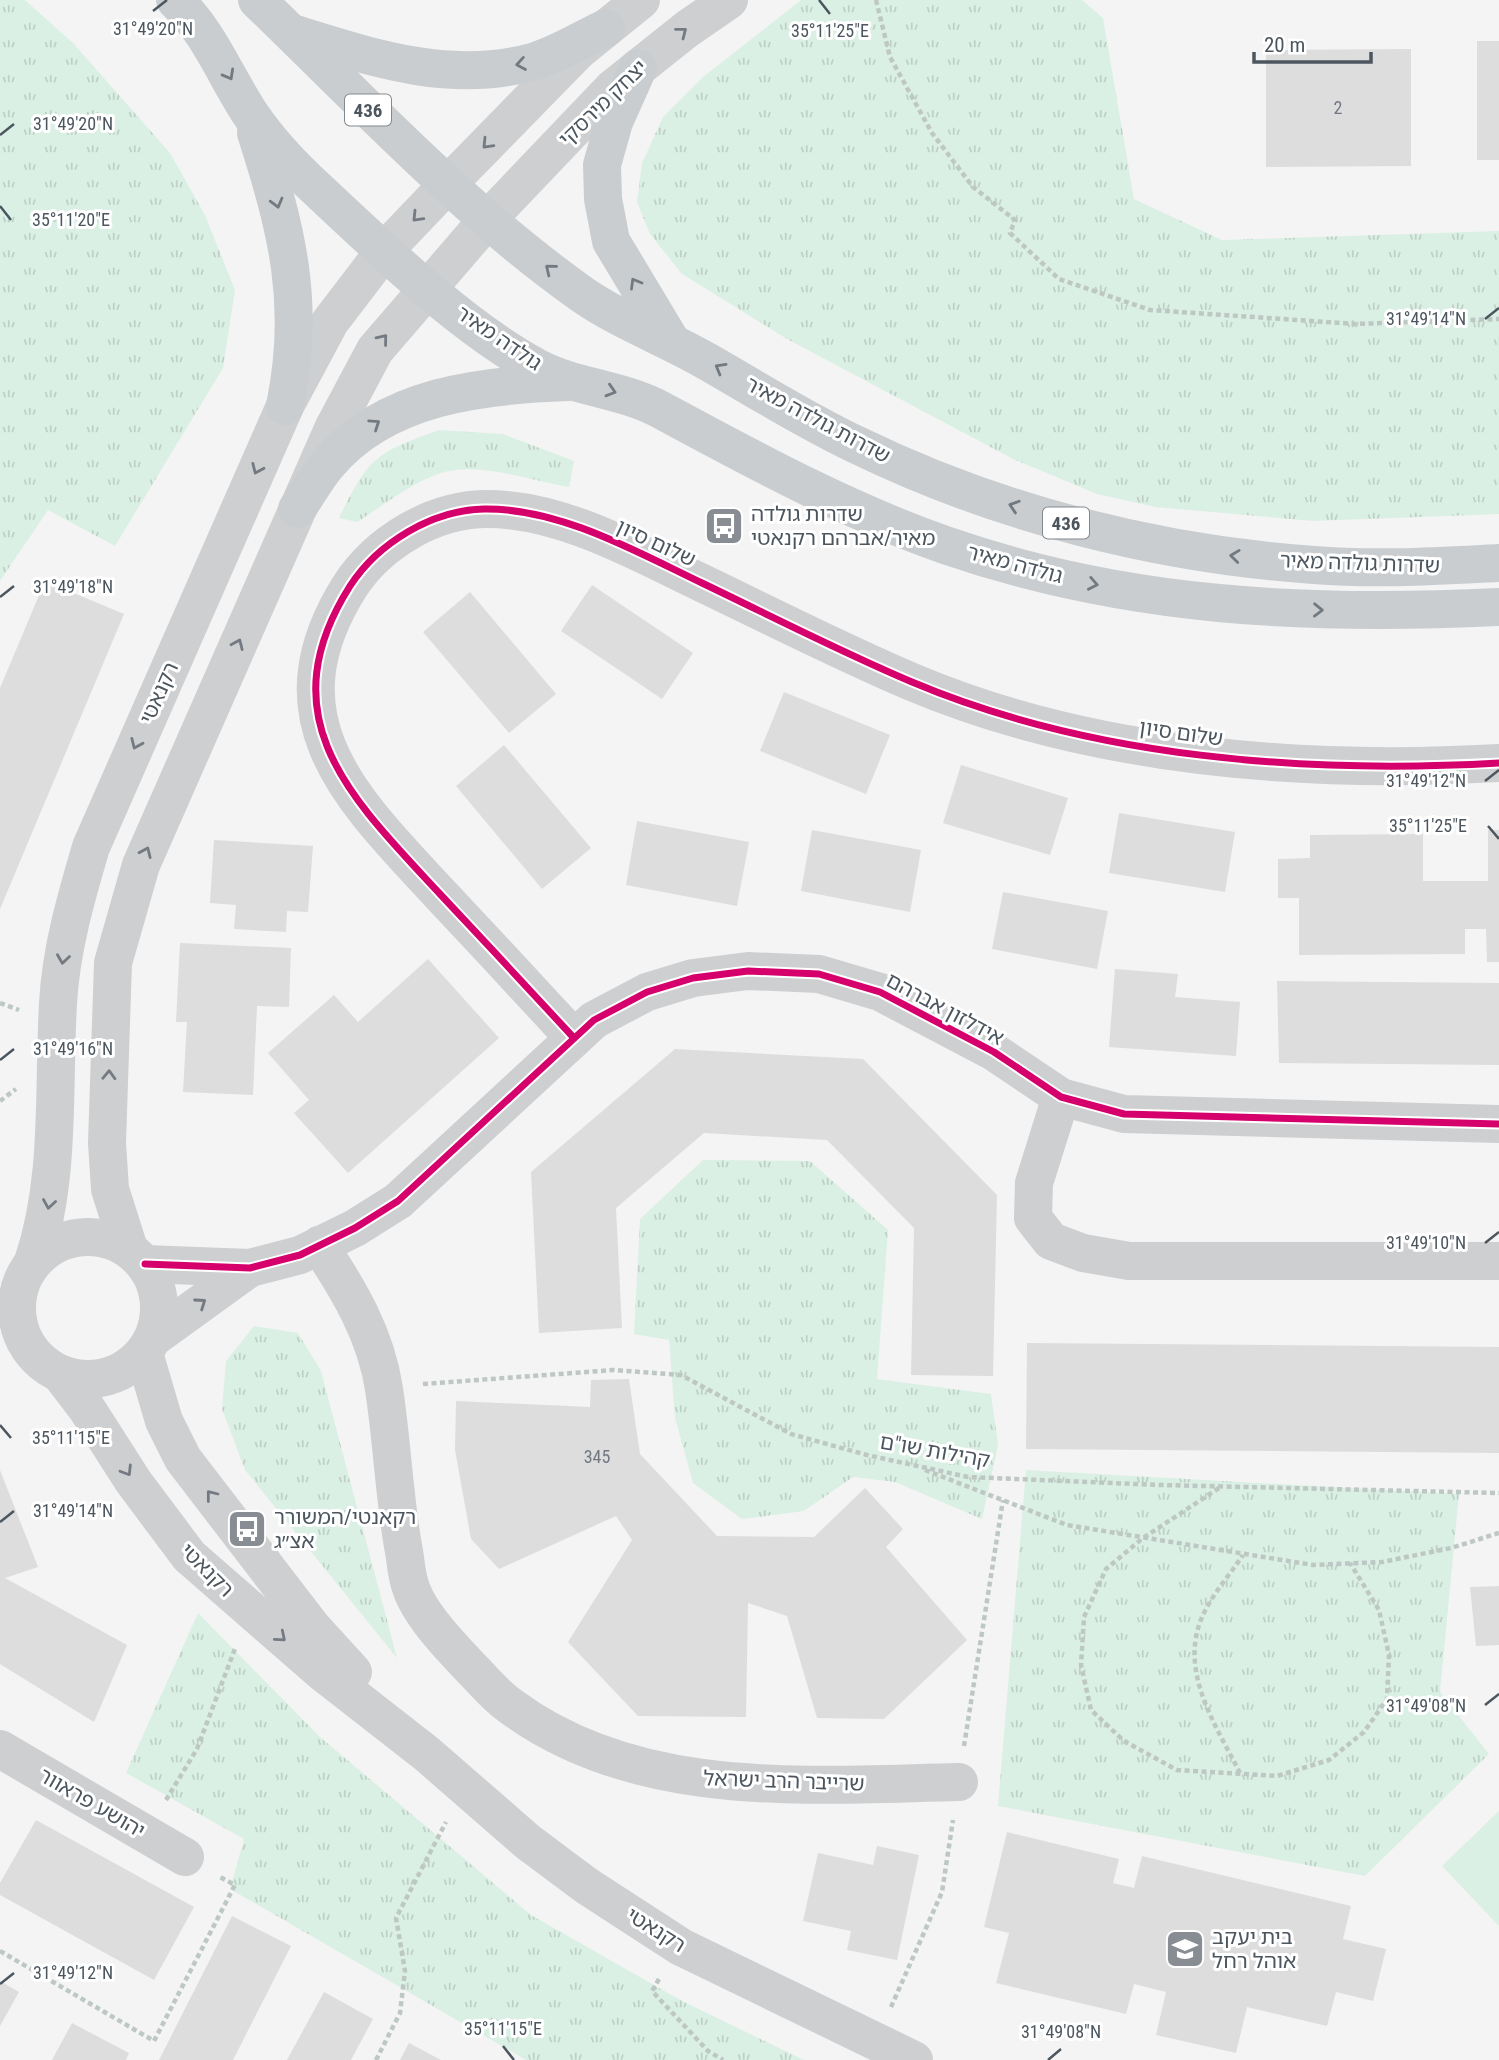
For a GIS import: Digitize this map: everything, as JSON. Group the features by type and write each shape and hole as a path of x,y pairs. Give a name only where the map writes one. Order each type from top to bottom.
{"main road":[{"path":"175,0 205,34 250,114 281,155 427,286"},
{"name":"שדרות גולדה מאיר","path":"257,0 448,184 583,295 624,320 671,341 856,445 965,490 1068,524 1137,541 1231,556 1316,565 1422,567 1499,563"},
{"path":"290,32 399,64 447,71 534,62 606,28"},
{"path":"638,68 614,122 602,165 603,199 611,242 671,341"},
{"path":"250,114 282,220 295,297 293,369 285,406"},
{"name":"גולדה מאיר","path":"427,286 503,347 539,369 574,382 607,389 657,408 770,470 857,510 947,545 1062,578 1217,605 1405,611 1499,607"},
{"path":"297,509 327,465 355,438 384,418 442,397 531,383 574,382"}],"street":[{"path":"448,184 578,51 641,0"},
{"name":"יצחק מירסקי","path":"488,219 613,89 729,0"},
{"name":"רקנאטי","path":"18,1282 46,1223 52,1187 58,1003 73,908 91,847 285,406 330,322 385,250 448,184"},
{"path":"149,1346 159,1319 160,1300 155,1281 137,1257 110,1189 107,1143 113,963 141,865 332,429 374,350 488,219"},
{"name":"שלום סיון","path":"574,1038 366,814 335,767 319,723 314,674 327,625 353,582 386,547 413,529 447,513 496,510 531,513 575,526 638,552 916,684 1084,737 1185,753 1281,763 1499,763"},
{"name":"אידלזון אברהם","path":"250,1268 300,1255 355,1228 398,1201 594,1020 647,992 693,978 748,971 819,974 880,992 994,1052 1061,1097 1124,1114 1499,1124"},
{"path":"1061,1097 1034,1183 1033,1218 1051,1241 1083,1253 1129,1261 1499,1261"},
{"path":"52,1370 28,1348 19,1328 16,1306 18,1282 49,1248 68,1239 89,1236 110,1240 137,1257 250,1268"},
{"name":"שרייבר הרב ישראל","path":"319,1245 345,1284 368,1330 384,1387 399,1523 411,1589 445,1641 508,1704 561,1737 634,1765 693,1777 791,1785 959,1782"},
{"path":"0,1352 79,1380 115,1375 250,1268"},
{"name":"רקנאטי","path":"149,1346 164,1421 183,1459 312,1627 426,1754"},
{"name":"רקנאטי","path":"52,1370 87,1409 133,1481 189,1556 249,1610 426,1754 528,1842 587,1886 681,1947 914,2060"},
{"name":"יהושע פראוור","path":"0,1749 184,1857"}],"path":[{"path":"876,0 890,57 932,133 973,187 1015,220 1010,233 1059,279 1150,310 1356,324 1499,319"},
{"path":"912,1465 1067,1525 1312,1565 1382,1562 1499,1533"},
{"path":"1220,1487 1143,1538 1106,1569 1084,1617 1081,1665 1091,1710 1124,1741 1177,1770 1277,1776 1329,1760 1364,1732 1387,1699 1389,1655 1379,1610 1350,1563"},
{"path":"1240,1773 1200,1694 1192,1651 1205,1611 1243,1555"},
{"path":"145,1834 197,1749 249,1610"},
{"path":"376,2060 401,2013 405,1971 396,1918 464,1787"},
{"path":"0,1951 154,2041 234,1885 184,1857"},
{"path":"681,1947 652,1991 708,2051 723,2060"}],"green space":[{"path":"0,0 25,0 73,43 170,153 205,215 235,290 223,368 115,546 48,510 0,581"},
{"path":"801,0 1082,0 1103,18 1134,199 1222,240 1499,231 1499,514 1313,521 1155,507 1097,494 1013,459 787,339 682,274 650,234 637,202 642,163 663,117 703,77"},
{"path":"439,430 503,434 574,461 569,487 505,473 456,470 419,482 357,522 339,518 358,482 376,460 401,445"},
{"path":"703,1160 810,1161 888,1230 877,1379 991,1394 998,1445 982,1519 895,1482 853,1477 804,1511 742,1519 693,1483 675,1418 669,1340 634,1334 640,1219"},
{"path":"254,1326 298,1333 321,1371 397,1658 245,1470 222,1409 226,1361"},
{"path":"1026,1470 1459,1494 1440,1692 1489,1754 1365,1876 998,1806"},
{"path":"198,1613 320,1737 531,1915 682,2001 804,2060 526,2060 230,1889 244,1839 126,1773"},
{"path":"1499,1811 1499,1926 1442,1866"}],"building":[{"path":"1477,41 1499,41 1499,160 1477,160"},
{"path":"1411,49 1411,166 1266,167 1266,50"},
{"path":"45,581 124,614 0,909 0,688"},
{"path":"592,585 693,653 662,699 561,631"},
{"path":"470,592 556,694 509,733 423,632"},
{"path":"784,692 890,735 866,794 760,751"},
{"path":"504,745 591,848 542,889 456,786"},
{"path":"961,765 1068,798 1050,855 943,823"},
{"path":"1119,813 1235,832 1225,892 1109,873"},
{"path":"637,821 749,842 737,906 626,885"},
{"path":"812,830 921,850 910,912 801,891"},
{"path":"1488,830 1499,830 1499,962 1487,962 1486,929 1465,929 1465,954 1299,955 1299,898 1278,898 1278,859 1310,858 1310,835 1423,834 1423,881 1488,881"},
{"path":"214,840 313,846 308,912 287,911 286,932 234,929 236,905 210,903"},
{"path":"1003,892 1108,911 1097,969 992,949"},
{"path":"180,943 291,948 289,1007 257,1006 253,1095 183,1092 187,1022 176,1022"},
{"path":"428,959 499,1038 348,1173 294,1113 309,1100 268,1053 334,995 358,1022"},
{"path":"1115,969 1178,974 1175,997 1240,1002 1236,1056 1109,1047"},
{"path":"1277,981 1499,983 1499,1065 1279,1063"},
{"path":"675,1049 863,1059 997,1195 993,1376 911,1375 914,1228 827,1140 704,1133 616,1208 622,1328 539,1333 531,1172"},
{"path":"1027,1343 1499,1347 1499,1453 1026,1449"},
{"path":"629,1379 640,1454 717,1536 814,1537 865,1488 903,1529 886,1547 967,1640 884,1719 817,1718 787,1616 748,1603 746,1717 638,1716 568,1642 632,1540 616,1516 499,1569 471,1539 455,1450 456,1401 590,1407 591,1380"},
{"path":"0,1470 38,1567 5,1578 127,1645 94,1722 0,1664"},
{"path":"1499,1586 1499,1645 1476,1646 1470,1587"},
{"path":"36,1820 194,1907 154,1980 0,1895 0,1883"},
{"path":"1007,1832 1119,1859 1113,1883 1134,1888 1142,1856 1351,1906 1343,1939 1386,1949 1373,2001 1336,1992 1327,2026 1247,2007 1236,2053 1156,2035 1166,1992 1134,1984 1126,2014 996,1983 1009,1933 984,1927"},
{"path":"877,1846 919,1855 897,1960 847,1950 851,1931 803,1921 818,1853 873,1865"},
{"path":"232,1916 291,1946 233,2060 159,2060"},
{"path":"0,1981 19,1992 0,2026"},
{"path":"324,1992 373,2019 351,2060 287,2060"},
{"path":"72,2023 129,2053 126,2060 52,2060"},
{"path":"409,2043 441,2060 400,2060"}],"cycle path":[{"path":"574,1038 377,824 351,790 330,754 318,717 316,677 326,634 350,586 375,556 391,543 426,522 445,515 484,509 512,511 569,524 624,545 912,682 981,708 1053,728 1126,744 1276,762 1351,766 1499,763"},
{"path":"145,1264 250,1268 300,1255 355,1228 398,1201 594,1020 647,992 693,978 748,971 819,974 880,992 994,1052 1061,1097 1124,1114 1499,1124"}],"place":[{"name":"שדרות גולדה מאיר/אברהם רקנאטי","path":"724,526"},
{"name":"רקאנטי/המשורר אצ״ג","path":"247,1529"},
{"name":"בית יעקב אוהל רחל","path":"1185,1949"}]}
